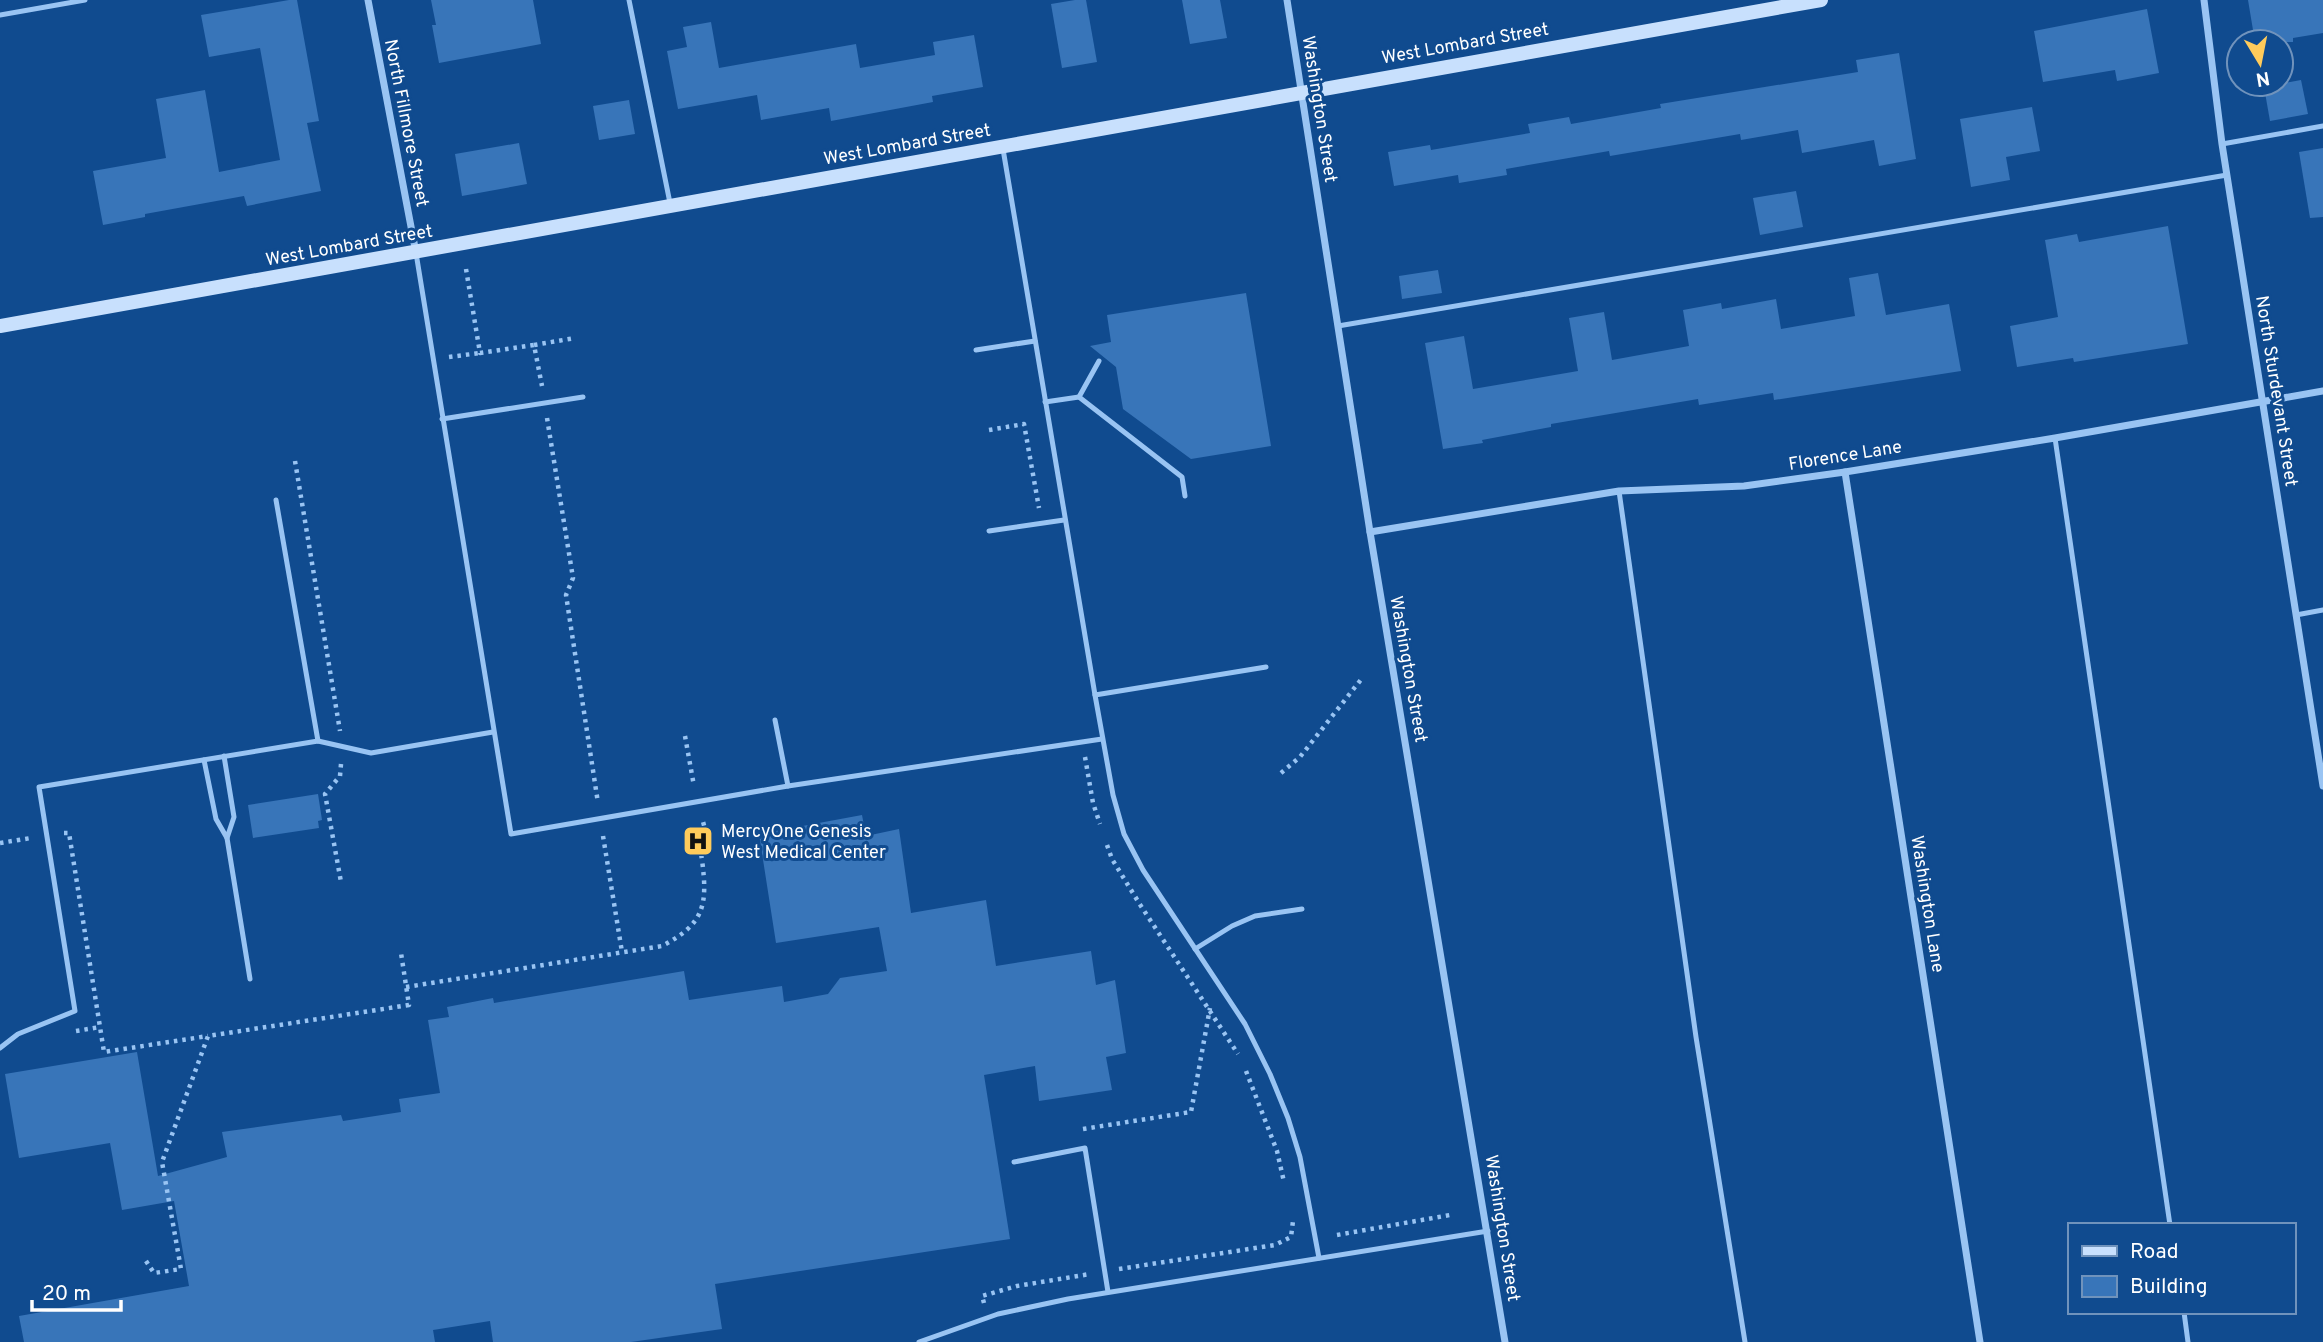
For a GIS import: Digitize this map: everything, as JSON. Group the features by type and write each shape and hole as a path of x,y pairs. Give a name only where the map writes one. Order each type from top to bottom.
{"street":[{"name":"North Fillmore Street","path":"368,0 416,253"},
{"name":"Washington Street","path":"1287,0 1370,532 1505,1342"},
{"name":"West Lombard Street","path":"0,326 1821,0"},
{"name":"North Sturdevant Street","path":"2204,0 2222,144 2323,786"},
{"name":"Florence Lane","path":"1370,532 1619,491 1744,486 1845,472 2323,391"},
{"name":"Washington Lane","path":"1845,472 1980,1342"}],"lane":[{"path":"0,15 85,0"},
{"path":"629,0 671,206"},
{"path":"2222,144 2323,126"},
{"path":"1003,147 1094,695 1113,795 1124,834 1143,870 1245,1024 1270,1074 1288,1118 1308,1188 1320,1258"},
{"path":"1338,326 2227,175"},
{"path":"416,253 511,834 788,786 1102,739"},
{"path":"976,350 1035,341"},
{"path":"1079,397 1099,360"},
{"path":"442,419 583,397"},
{"path":"1045,402 1079,397 1182,477 1185,496"},
{"path":"2055,438 2170,1223"},
{"path":"1619,491 1696,1037 1745,1342"},
{"path":"276,500 318,741"},
{"path":"989,531 1064,520"},
{"path":"2296,615 2323,610"},
{"path":"1094,695 1266,667"},
{"path":"775,720 788,786"},
{"path":"0,1048 19,1034 75,1010 39,787 318,741 371,753 493,732"},
{"path":"225,757 234,817 227,838"},
{"path":"204,760 216,819 227,838 250,979"},
{"path":"1195,949 1232,926 1255,916 1302,909"},
{"path":"1014,1162 1085,1148 1108,1292"},
{"path":"919,1342 987,1318 1108,1292 1488,1231"},
{"path":"2184,1314 2188,1342"}],"path":[{"path":"466,270 480,353"},
{"path":"433,360 575,338"},
{"path":"534,345 573,578 566,595 622,952"},
{"path":"989,430 1024,424 1041,523"},
{"path":"1281,773 1300,757 1363,677"},
{"path":"407,987 662,946 684,934 699,917 705,897 699,839 705,829 697,802 685,736"},
{"path":"1083,742 1093,803 1101,825"},
{"path":"0,843 69,833 104,1052 409,1005 401,953"},
{"path":"1105,836 1112,859 1242,1061 1277,1151 1287,1193"},
{"path":"1085,1148 1082,1130 1191,1112 1215,980"},
{"path":"146,1261 154,1273 181,1269 162,1162 208,1036"},
{"path":"1291,1213 1291,1237"},
{"path":"987,1318 982,1296 1017,1286 1275,1245 1291,1237 1316,1238 1450,1215"}],"building":[{"path":"297,0 319,121 307,123 321,191 247,206 244,196 145,214 145,217 103,225 93,171 166,158 156,99 205,90 219,172 280,160 260,48 209,57 201,15"},
{"path":"431,0 533,0 541,44 439,63 432,25 436,25"},
{"path":"1086,0 1097,62 1062,68 1051,4"},
{"path":"1182,0 1220,0 1227,38 1190,44"},
{"path":"2248,0 2323,0 2323,33 2295,38 2295,28 2253,28"},
{"path":"2147,9 2159,73 2117,81 2115,70 2043,82 2034,31"},
{"path":"711,22 719,68 856,44 860,68 935,55 933,42 974,35 983,87 932,96 933,102 831,121 829,108 761,120 757,95 678,109 667,51 687,47 683,27"},
{"path":"1899,53 1916,159 1879,166 1874,140 1802,153 1798,130 1741,140 1740,134 1610,156 1609,151 1506,169 1507,175 1459,183 1458,175 1394,186 1388,152 1430,145 1431,150 1530,133 1528,124 1569,117 1571,124 1661,108 1660,104 1858,72 1856,60"},
{"path":"2301,80 2308,114 2270,121 2266,98 2295,98 2295,81"},
{"path":"629,100 635,134 599,140 593,106"},
{"path":"2032,107 2040,151 2006,157 2010,180 1971,187 1960,119"},
{"path":"519,143 527,184 462,196 455,154"},
{"path":"2323,148 2323,217 2310,218 2299,152"},
{"path":"1796,191 1803,227 1760,235 1753,198"},
{"path":"2168,226 2188,344 2074,362 2073,358 2017,367 2010,326 2058,317 2045,240 2077,234 2079,242"},
{"path":"1438,270 1442,293 1402,299 1399,276"},
{"path":"1878,273 1886,315 1949,304 1961,371 1774,400 1773,393 1699,405 1698,399 1551,424 1551,427 1482,440 1483,443 1443,449 1425,343 1464,336 1473,389 1578,371 1569,318 1604,312 1612,360 1689,346 1683,310 1721,303 1722,309 1776,299 1781,329 1855,316 1849,278"},
{"path":"1246,293 1271,446 1191,459 1123,409 1116,367 1090,346 1111,342 1107,315"},
{"path":"318,794 322,820 318,821 319,828 253,838 248,805"},
{"path":"862,815 866,836 899,829 911,913 986,900 996,966 1091,951 1096,985 1115,980 1126,1053 1106,1057 1112,1090 1039,1101 1035,1066 984,1075 1010,1239 715,1284 722,1329 631,1342 493,1342 490,1321 433,1330 435,1342 24,1342 19,1316 189,1286 174,1201 122,1210 110,1143 19,1158 5,1074 137,1052 158,1176 227,1157 222,1132 341,1115 343,1121 401,1112 399,1099 440,1093 428,1020 449,1017 447,1007 493,998 494,1003 684,971 689,1000 782,986 784,1002 828,994 840,978 887,971 879,927 776,943 759,834"}],"place":[{"name":"MercyOne Genesis West Medical Center","path":"698,841"}]}
